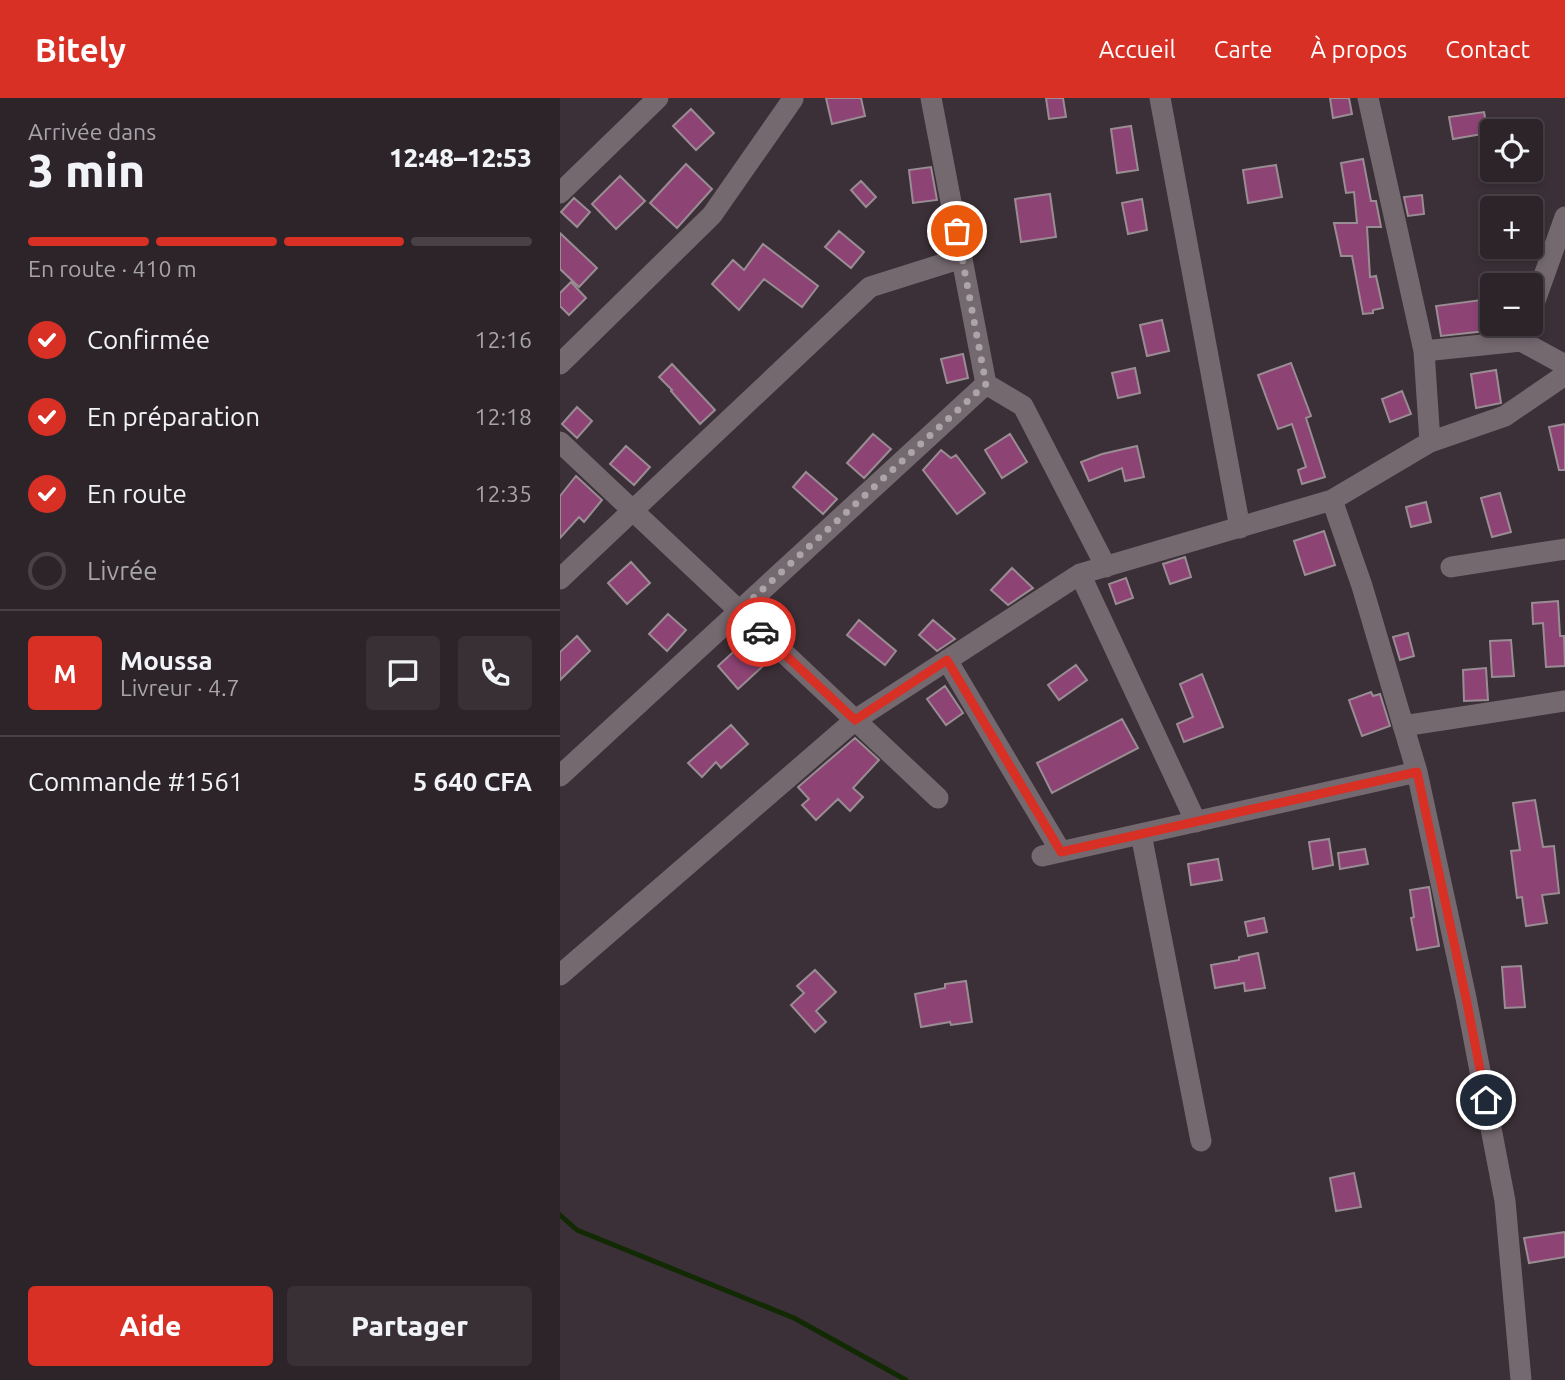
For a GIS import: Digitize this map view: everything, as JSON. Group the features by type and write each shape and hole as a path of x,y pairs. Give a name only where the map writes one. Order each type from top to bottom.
{"street":[{"path":"560,192 658,98"},
{"path":"931,98 986,384 1023,406 1106,567"},
{"path":"1160,98 1240,528"},
{"path":"1368,98 1424,351 1430,442"},
{"path":"560,364 712,215 793,99"},
{"path":"1543,278 1565,217"},
{"path":"560,579 870,287 962,258"},
{"path":"1424,351 1503,336"},
{"path":"1529,336 1565,365"},
{"path":"560,975 855,720 1080,574 1332,500 1430,442 1505,416 1565,375"},
{"path":"560,776 986,384"},
{"path":"560,442 938,798"},
{"path":"1332,500 1362,586 1417,772 1466,998 1505,1201 1521,1380"},
{"path":"1451,567 1565,549"},
{"path":"1080,574 1196,822"},
{"path":"947,660 1052,854 1417,772"},
{"path":"1403,726 1565,701"},
{"path":"1141,834 1201,1141"}],"building":[{"path":"826,98 861,98 865,116 832,124"},
{"path":"1046,98 1063,98 1066,117 1049,119"},
{"path":"1330,98 1349,98 1352,114 1333,118"},
{"path":"691,109 714,133 696,150 673,126"},
{"path":"1484,112 1485,119 1480,119 1480,134 1453,139 1449,117"},
{"path":"1131,126 1138,170 1117,173 1111,129"},
{"path":"1363,159 1371,201 1376,201 1381,227 1367,227 1370,277 1376,276 1383,308 1363,314 1352,256 1341,256 1334,223 1357,223 1354,192 1346,193 1341,163"},
{"path":"686,164 712,189 677,228 650,203"},
{"path":"1276,165 1282,197 1248,203 1243,170"},
{"path":"931,167 937,200 913,203 909,170"},
{"path":"620,176 645,201 616,229 592,204"},
{"path":"861,181 876,197 866,207 851,190"},
{"path":"1050,194 1056,237 1021,242 1015,199"},
{"path":"1422,195 1424,214 1408,216 1404,197"},
{"path":"574,198 590,212 577,227 561,212"},
{"path":"1142,199 1147,230 1128,234 1122,203"},
{"path":"839,231 864,252 851,268 825,247"},
{"path":"560,233 597,268 579,287 560,269"},
{"path":"763,244 818,286 802,307 764,279 739,310 712,284 733,260 744,270"},
{"path":"571,282 586,298 569,315 560,306 560,293"},
{"path":"1480,300 1480,332 1441,336 1436,306"},
{"path":"1162,320 1169,351 1147,356 1140,325"},
{"path":"963,354 968,378 947,383 941,359"},
{"path":"1291,363 1311,416 1306,418 1325,477 1302,484 1298,470 1306,467 1292,424 1278,429 1258,375"},
{"path":"672,364 715,410 700,424 659,377"},
{"path":"1135,368 1140,393 1118,398 1112,373"},
{"path":"1496,370 1501,403 1476,408 1471,374"},
{"path":"1402,391 1411,414 1390,422 1382,399"},
{"path":"577,407 592,421 577,438 562,424"},
{"path":"1565,424 1565,470 1559,470 1549,427"},
{"path":"873,434 891,449 864,478 847,463"},
{"path":"1010,434 1027,462 1002,478 985,450"},
{"path":"626,446 650,467 634,485 610,464"},
{"path":"1137,446 1144,477 1125,481 1122,468 1089,481 1081,462"},
{"path":"941,450 951,458 956,455 985,493 957,514 923,470"},
{"path":"806,472 837,499 823,514 793,487"},
{"path":"576,476 602,500 584,522 579,517 560,538 560,496"},
{"path":"1500,493 1511,532 1492,537 1481,498"},
{"path":"1426,502 1431,522 1411,527 1406,507"},
{"path":"1324,531 1335,565 1305,575 1294,541"},
{"path":"1185,557 1191,577 1170,584 1163,564"},
{"path":"631,562 650,583 627,604 608,583"},
{"path":"1012,568 1033,588 1008,605 991,590"},
{"path":"1126,578 1133,598 1116,604 1109,584"},
{"path":"1558,601 1560,636 1564,636 1565,666 1546,667 1543,623 1533,624 1532,603"},
{"path":"668,614 686,630 667,651 649,634"},
{"path":"859,620 896,651 885,665 847,635"},
{"path":"933,620 955,639 937,651 919,635"},
{"path":"1408,633 1414,656 1400,660 1393,637"},
{"path":"577,636 590,651 560,680 560,652"},
{"path":"1511,640 1514,676 1492,677 1490,641"},
{"path":"743,643 763,666 738,689 718,666"},
{"path":"1076,665 1087,680 1059,700 1048,685"},
{"path":"1486,668 1488,700 1464,701 1463,670"},
{"path":"1202,674 1223,727 1184,742 1177,724 1193,717 1180,684"},
{"path":"945,686 963,713 946,725 927,699"},
{"path":"1371,692 1373,696 1380,694 1390,726 1362,736 1349,700"},
{"path":"1122,719 1138,748 1052,793 1037,763"},
{"path":"731,725 748,744 721,768 716,762 702,777 688,763"},
{"path":"855,738 879,760 853,788 863,797 850,811 838,799 816,820 802,805 809,799 798,787"},
{"path":"1535,800 1543,847 1554,846 1559,893 1542,895 1547,923 1526,926 1522,897 1517,898 1511,851 1520,850 1513,803"},
{"path":"1329,839 1333,865 1313,869 1309,842"},
{"path":"1365,849 1368,864 1340,869 1338,853"},
{"path":"1218,859 1222,880 1191,885 1188,864"},
{"path":"1429,887 1439,946 1417,950 1411,918 1414,917 1410,890"},
{"path":"1264,918 1267,932 1248,936 1245,922"},
{"path":"1258,953 1265,988 1245,991 1244,983 1215,988 1211,965"},
{"path":"1521,966 1525,1007 1505,1008 1502,967"},
{"path":"815,970 836,992 816,1011 826,1022 815,1032 791,1005 804,993 797,986"},
{"path":"966,981 972,1022 951,1025 950,1022 921,1027 915,994 945,988 945,984"},
{"path":"1354,1173 1361,1207 1336,1211 1330,1178"},
{"path":"1565,1232 1565,1257 1529,1263 1524,1238"}],"waterway":[{"path":"560,1215 577,1230 794,1318 906,1380"}],"way so far":[{"path":"761,632 739,611 986,384 957,231"}],"route":[{"path":"761,632 855,720 947,660 1061,852 1417,772 1486,1100"}]}
